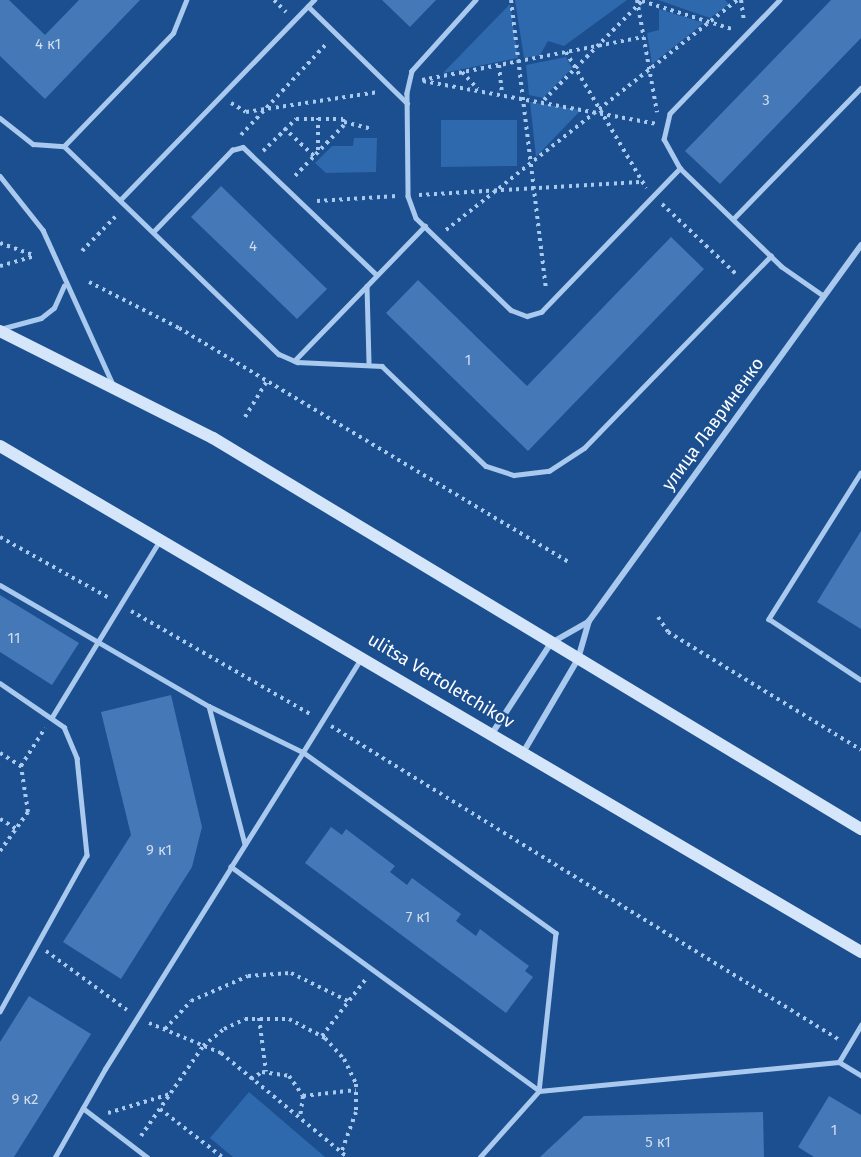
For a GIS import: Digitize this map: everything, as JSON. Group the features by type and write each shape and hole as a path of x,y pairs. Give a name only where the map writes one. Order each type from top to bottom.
{"main road":[{"path":"0,330 113,384 552,643 861,829"},
{"name":"ulitsa Vertoletchikov","path":"0,446 363,655 861,952"}],"street":[{"name":"улица Лавриненко","path":"524,751 578,659 589,621 861,245"},
{"name":"улица Лавриненко","path":"552,643 589,621"},
{"path":"493,732 552,643"}],"lane":[{"path":"64,146 173,33 186,0"},
{"path":"120,200 314,0"},
{"path":"476,0 419,59 410,79 407,103 408,196 424,226 516,313 533,315 548,305 680,168"},
{"path":"780,0 662,125 666,147 680,168 771,256 825,296"},
{"path":"308,6 407,103"},
{"path":"733,219 861,88"},
{"path":"0,118 33,144 64,146 279,354 294,361 369,362 388,371 486,466 535,475 565,464 584,448 771,256"},
{"path":"153,232 239,147 256,158 377,275"},
{"path":"0,176 43,230 64,286 113,384"},
{"path":"294,361 424,226"},
{"path":"0,330 29,326 42,318 54,308 64,286"},
{"path":"367,286 369,362"},
{"path":"861,473 769,619 861,680"},
{"path":"52,717 161,539"},
{"path":"0,585 209,706 303,752 556,933 539,1091 480,1157"},
{"path":"55,1157 138,1017 363,655"},
{"path":"0,683 64,727 77,758 87,855 40,947 0,1012"},
{"path":"209,706 245,844"},
{"path":"231,867 539,1091 839,1062 861,1075"},
{"path":"839,1062 861,1025"},
{"path":"83,1108 147,1157"}],"path":[{"path":"511,0 521,60 548,305"},
{"path":"436,237 737,0"},
{"path":"410,79 599,110 662,125 644,37 640,1"},
{"path":"640,1 747,34"},
{"path":"544,101 640,1"},
{"path":"239,147 242,132 336,33"},
{"path":"418,80 644,37"},
{"path":"566,52 640,182 744,283"},
{"path":"499,65 502,94"},
{"path":"462,72 478,90"},
{"path":"222,95 242,112 393,89"},
{"path":"318,118 318,151"},
{"path":"256,158 284,128 296,119 318,118 372,129"},
{"path":"285,186 344,122"},
{"path":"284,128 314,156"},
{"path":"302,202 640,182"},
{"path":"82,251 126,206"},
{"path":"0,243 35,256 0,266"},
{"path":"89,282 267,381 568,562"},
{"path":"245,417 267,381"},
{"path":"0,537 322,721 532,845 849,1046"},
{"path":"658,617 668,632 861,750"},
{"path":"0,851 18,830 28,812 21,766 52,717"},
{"path":"0,753 21,766"},
{"path":"0,819 18,830"},
{"path":"40,947 138,1017 203,1046 251,1078 347,1157"},
{"path":"322,1036 373,970"},
{"path":"165,1029 191,1001 248,976 291,973 348,1001"},
{"path":"258,1018 266,1072"},
{"path":"134,1147 203,1046 224,1029 258,1018 289,1019 322,1036 344,1059 356,1090 356,1112 341,1153"},
{"path":"251,1078 266,1072 289,1076 303,1096 300,1118"},
{"path":"303,1096 356,1090"},
{"path":"94,1117 170,1094"},
{"path":"160,1109 222,1157"}],"shaded area":[{"path":"515,0 627,0 564,46 548,41 540,55 524,58"},
{"path":"658,0 725,0 729,4 710,18"},
{"path":"510,4 518,58 443,73"},
{"path":"659,9 704,23 652,64 647,33 659,30"},
{"path":"566,57 572,68 543,98 529,95 526,65"},
{"path":"530,102 581,110 536,157"},
{"path":"441,120 517,120 517,166 441,167"},
{"path":"354,138 377,138 376,172 326,173 315,163 332,146 353,146"},
{"path":"249,1092 325,1157 233,1157 210,1138"}],"building":[{"path":"0,0 9,0 45,35 79,0 140,0 45,99 0,56"},
{"path":"382,0 436,0 410,27"},
{"path":"831,0 861,0 861,38 720,184 685,151"},
{"path":"221,186 327,289 297,319 191,217"},
{"path":"671,237 704,269 528,451 386,313 418,280 527,386"},
{"path":"861,531 861,629 817,602"},
{"path":"0,595 79,643 52,685 0,652"},
{"path":"171,695 202,827 192,867 121,979 63,942 131,835 101,712"},
{"path":"331,827 342,835 346,829 395,866 390,872 407,885 412,878 461,914 456,921 476,936 480,929 529,966 525,971 533,977 506,1013 305,863"},
{"path":"29,996 91,1034 14,1157 0,1157 0,1042"},
{"path":"829,1096 861,1115 861,1157 814,1157 798,1147"},
{"path":"763,1112 764,1157 540,1157 584,1116"}]}
